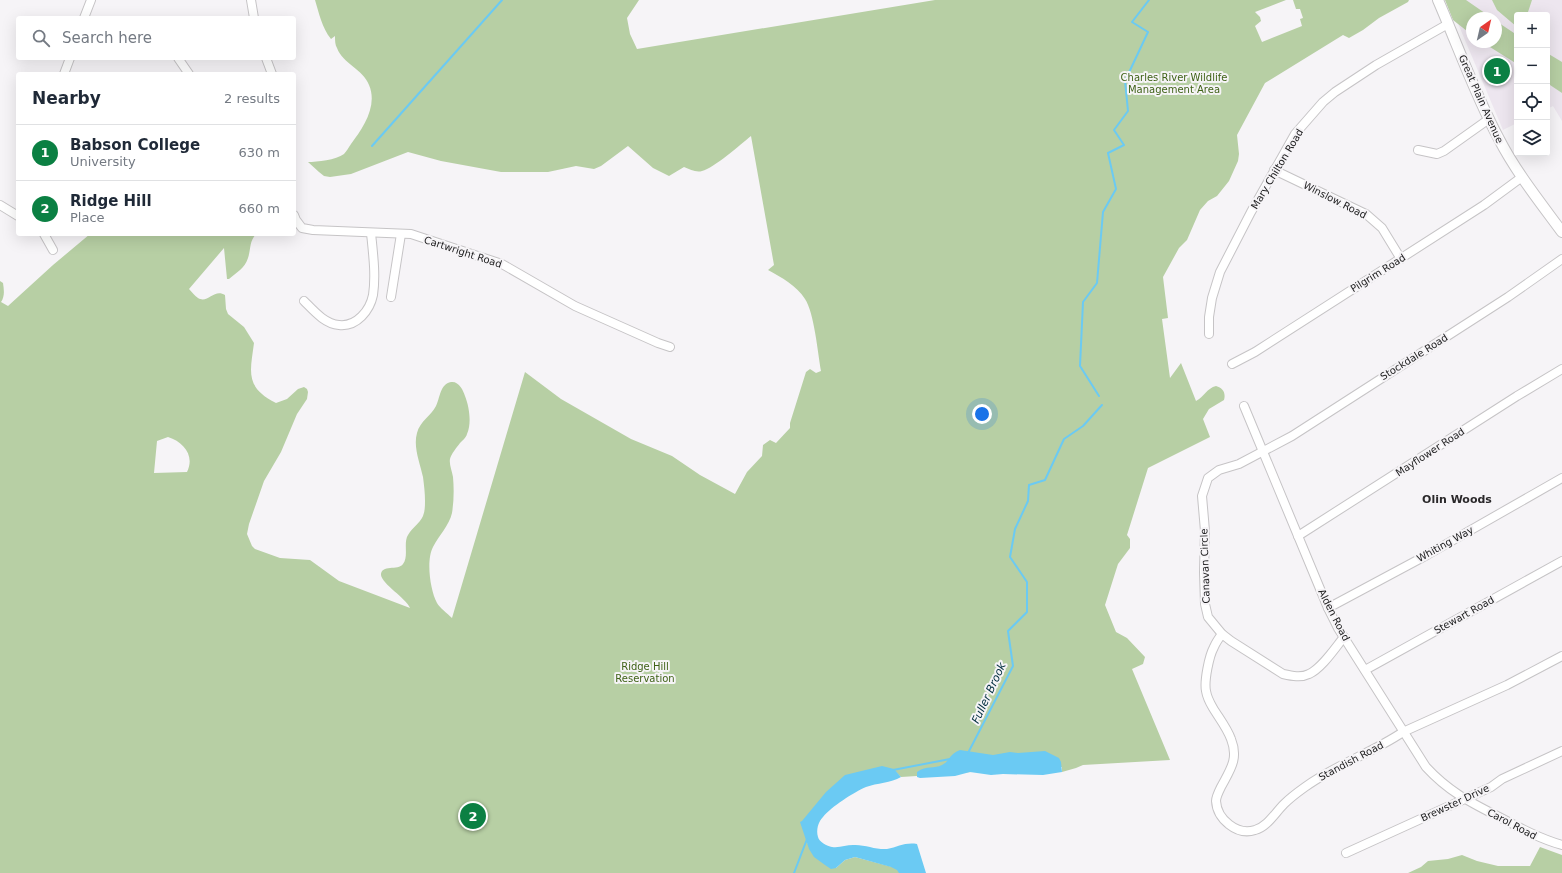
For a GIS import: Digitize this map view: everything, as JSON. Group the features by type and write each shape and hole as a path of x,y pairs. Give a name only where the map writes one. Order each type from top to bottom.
{"main road":[{"name":"Great Plain Avenue","path":"1438,0 1489,119 1504,149 1522,177 1562,232"}],"street":[{"path":"85,16 90,0"},
{"path":"251,0 254,16"},
{"name":"Mary Chilton Road","path":"1209,334 1209,317 1214,286 1220,272 1274,170 1295,134 1323,102 1335,92 1376,65 1448,24"},
{"path":"65,72 69,60"},
{"path":"180,60 188,72"},
{"path":"267,60 271,72"},
{"path":"1418,150 1437,154 1444,151 1489,119"},
{"name":"Winslow Road","path":"1274,170 1366,214 1382,228 1401,259"},
{"name":"Pilgrim Road","path":"1232,364 1255,352 1401,259 1484,205 1522,177"},
{"path":"0,206 16,215"},
{"name":"Cartwright Road","path":"296,220 302,228 313,230 411,234 502,264 575,306 670,347"},
{"path":"304,302 317,315 340,326 352,323 362,318 373,295 374,260 371,233"},
{"path":"391,297 401,234"},
{"path":"45,236 53,250"},
{"name":"Stockdale Road","path":"1264,451 1292,436 1502,302 1562,259"},
{"name":"Mayflower Road","path":"1298,536 1517,396 1562,369"},
{"name":"Alden Road","path":"1244,406 1328,608 1344,637 1403,732 1430,772 1439,782 1464,799"},
{"name":"Canavan Circle","path":"1264,451 1239,464 1219,470 1208,478 1204,487 1202,496 1205,531 1204,572 1205,604 1208,617 1222,634 1231,641 1283,674 1300,676 1309,674 1319,666 1344,637"},
{"name":"Whiting Way","path":"1328,608 1427,555 1562,478"},
{"name":"Stewart Road","path":"1365,670 1562,561"},
{"name":"Standish Road","path":"1222,634 1210,656 1205,686 1206,693 1227,730 1234,746 1234,762 1218,792 1216,801 1221,815 1227,824 1244,831 1254,831 1263,826 1283,804 1322,775 1390,741 1403,732 1507,685 1562,656"},
{"name":"Brewster Drive","path":"1346,854 1562,751"},
{"name":"Carol Road","path":"1464,799 1542,840 1562,846"}],"shaded area":[{"path":"1448,0 1562,0 1562,121 1553,106 1550,108 1550,12 1514,12 1514,124 1503,130 1468,48 1502,48 1502,12 1466,12 1466,43"}],"green space":[{"name":"Ridge Hill Reservation","path":"315,0 639,0 627,18 630,34 637,49 935,0 1286,0 1255,12 1260,17 1261,21 1255,26 1262,42 1302,26 1300,19 1303,18 1300,9 1296,9 1293,0 1409,0 1408,2 1379,18 1363,30 1349,38 1343,35 1265,83 1237,135 1239,154 1238,161 1229,181 1217,196 1208,201 1200,210 1187,240 1179,248 1163,277 1168,318 1162,319 1170,378 1181,363 1196,401 1216,386 1223,391 1225,397 1224,400 1209,409 1203,419 1210,437 1148,468 1127,535 1130,539 1130,548 1118,564 1105,605 1116,632 1127,638 1145,657 1143,664 1132,669 1170,760 1083,765 1062,772 1062,767 901,777 895,771 832,799 807,843 836,868 845,860 855,857 900,869 902,873 0,873 0,281 3,283 4,291 1,302 8,306 88,236 255,236 251,243 247,262 229,279 227,279 224,248 189,289 197,297 202,299 218,293 225,295 228,314 244,327 254,343 251,371 254,385 259,391 276,403 287,399 298,389 304,387 308,392 307,399 297,414 281,452 264,481 247,534 252,546 255,549 280,558 310,560 339,581 410,608 404,600 385,583 381,575 384,570 401,566 403,564 406,557 407,538 423,516 425,498 423,477 417,455 416,438 418,429 434,410 442,388 447,383 451,382 458,384 463,391 468,405 469,430 466,437 454,451 450,459 454,486 452,513 449,522 433,547 429,567 432,591 437,603 452,618 525,372 561,399 631,439 672,456 700,475 735,494 747,472 762,456 763,445 770,440 776,443 790,428 790,423 806,372 810,369 816,373 821,371 811,313 805,299 793,286 768,270 774,265 751,136 727,156 707,169 698,172 684,167 669,176 653,168 628,146 601,166 594,169 576,166 548,172 501,172 441,161 408,152 351,174 330,177 324,176 308,162 331,159 344,154 364,124 372,101 369,85 366,79 340,54 336,45 335,36 331,39 319,15","holes":["168,437 179,442 189,455 190,460 187,472 154,473 157,441"]},
{"path":"1445,0 1466,0 1483,12 1466,12 1466,30 1453,20"},
{"path":"1492,0 1532,0 1528,12 1514,12 1514,24 1502,14 1502,12 1497,10"},
{"path":"1502,25 1514,33 1514,62 1492,48 1502,48"},
{"path":"1550,55 1562,62 1562,93 1550,85"},
{"path":"1540,847 1562,855 1562,873 1408,873 1421,867 1428,861 1448,859 1462,855 1477,861 1498,866 1530,866"}],"water":[{"path":"960,750 993,755 1010,752 1018,753 1045,751 1059,758 1062,772 1043,775 991,775 970,772 955,776 917,777 917,772 942,765 947,762 954,753"},
{"path":"882,766 894,769 901,777 893,781 861,789 837,804 821,819 817,829 819,839 826,845 835,847 857,845 887,849 905,844 917,844 926,873 899,873 891,867 855,857 845,860 836,868 831,869 814,857 809,849 800,822 826,792 845,775"}],"waterway":[{"path":"372,146 502,0"},
{"name":"Fuller Brook","path":"1099,396 1080,366 1083,302 1097,283 1103,212 1116,189 1108,153 1124,145 1114,130 1128,111 1125,81 1148,32 1132,22 1149,0"},
{"name":"Fuller Brook","path":"968,753 1013,666 1008,631 1027,612 1027,582 1010,557 1015,529 1028,501 1029,485 1045,480 1064,439 1083,426 1102,405"},
{"name":"Fuller Brook","path":"893,770 950,759"},
{"name":"Fuller Brook","path":"794,873 807,839"}],"place":[{"name":"Babson College","path":"1497,71"},
{"name":"Ridge Hill","path":"473,816"}],"district":[{"name":"Olin Woods","path":"1457,499"}],"park label":[{"name":"Charles River Wildlife Management Area","path":"1174,82"}]}
